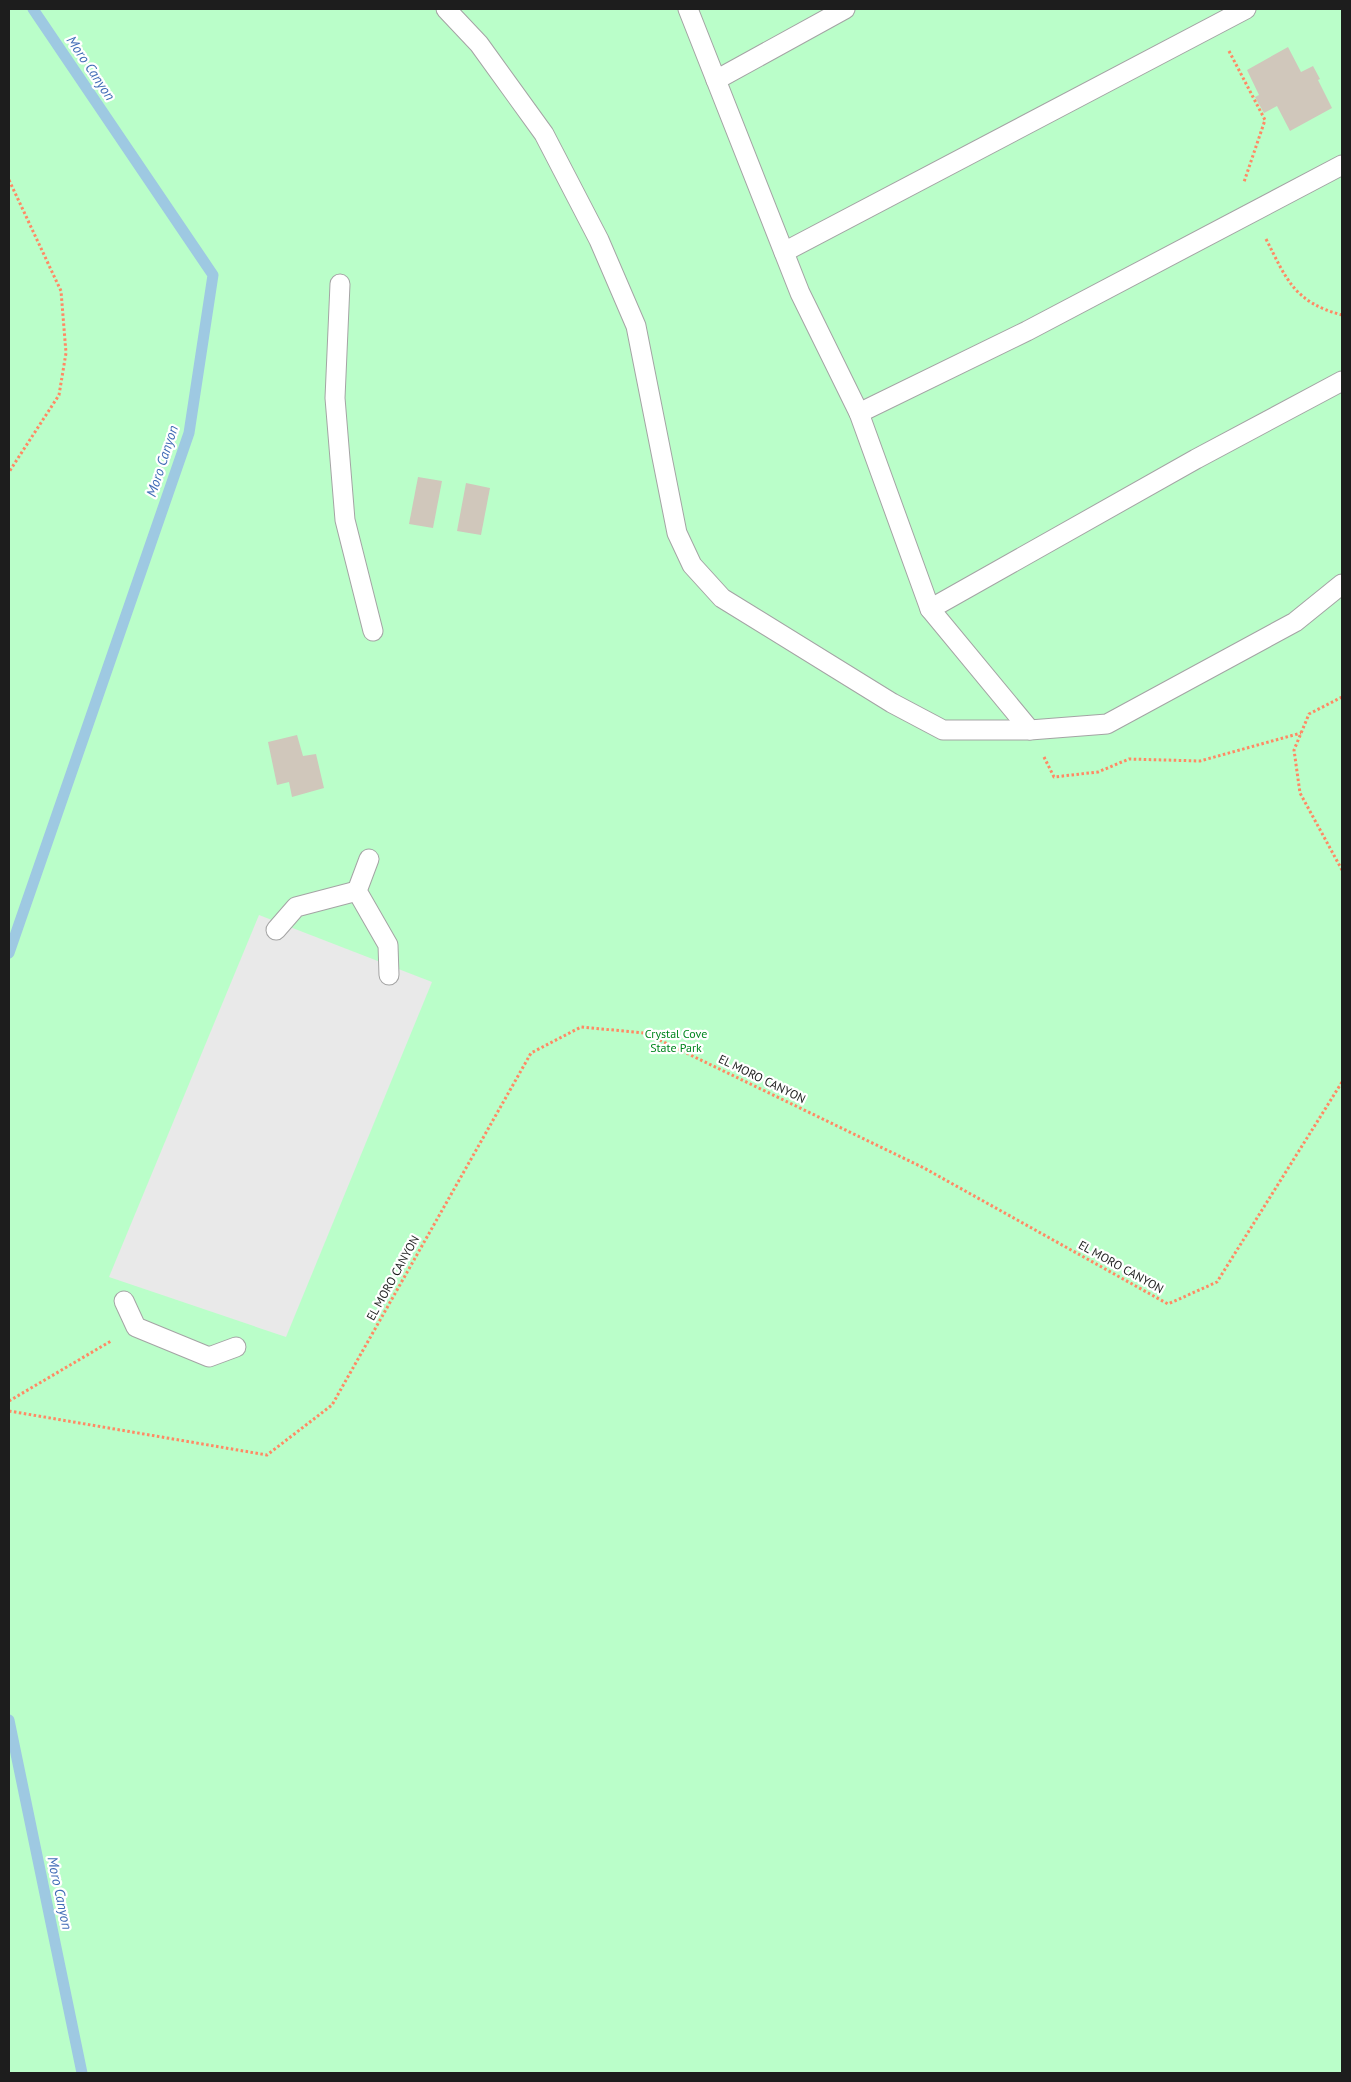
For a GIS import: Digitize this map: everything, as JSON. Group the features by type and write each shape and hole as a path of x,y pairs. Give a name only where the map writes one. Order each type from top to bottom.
{"lane":[{"path":"446,9 479,44 544,134 599,240 636,326 676,533 692,565 722,598 892,703 943,730 1030,730 1107,724 1295,622 1342,584"},
{"path":"688,9 800,293 859,413 930,609 1030,730"},
{"path":"716,80 845,9"},
{"path":"784,252 1246,9"},
{"path":"859,413 1026,330 1342,165"},
{"path":"340,284 335,398 345,520 373,631"},
{"path":"930,609 1196,459 1342,382"},
{"path":"357,891 369,859"},
{"path":"276,930 296,907 357,891"},
{"path":"357,891 388,944 389,974"},
{"path":"124,1302 136,1327 209,1357 236,1347"}],"path":[{"path":"1224,43 1265,120 1244,184"},
{"path":"9,180 61,290 66,353 59,395 9,472"},
{"path":"1265,237 1290,286 1320,309 1342,315"},
{"path":"1342,697 1309,714 1294,750 1300,793 1342,870"},
{"path":"1030,730 1054,777 1098,772 1129,759 1200,761 1302,733"},
{"name":"EL MORO CANYON","path":"9,1412 266,1455 332,1405 530,1053 581,1027 645,1032 924,1168 1168,1304 1217,1282 1342,1082"},
{"path":"9,1401 136,1327"}],"green space":[{"name":"Crystal Cove State Park","path":"9,9 1342,9 1342,2073 9,2073"}],"shaded area":[{"path":"259,915 432,982 286,1337 109,1277"}],"building":[{"path":"1288,47 1301,72 1313,66 1332,108 1290,131 1277,106 1264,113 1255,97 1259,95 1247,70"},
{"path":"418,477 442,481 433,528 409,524"},
{"path":"466,483 490,488 481,535 457,531"},
{"path":"297,735 303,756 316,754 324,788 292,797 289,782 277,785 268,742"}],"waterway":[{"name":"Moro Canyon","path":"9,953 189,433 213,275 33,9"},
{"name":"Moro Canyon","path":"9,1720 82,2073"}]}
